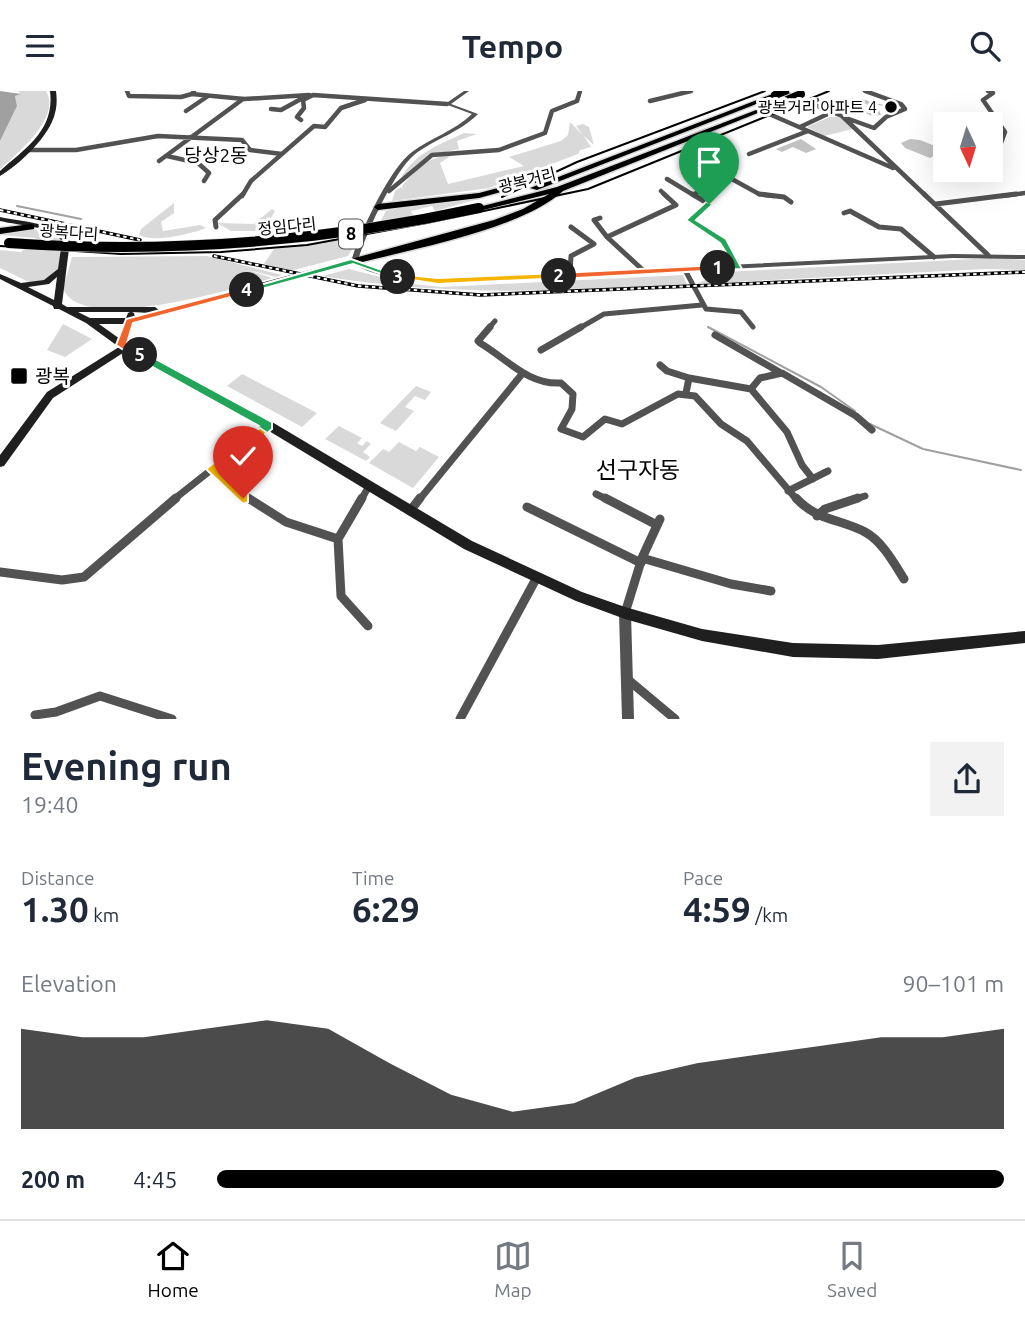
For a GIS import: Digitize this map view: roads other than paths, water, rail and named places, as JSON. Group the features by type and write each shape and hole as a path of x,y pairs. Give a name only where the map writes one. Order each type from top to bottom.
{"highway":[{"name":"광복거리","path":"479,208 782,94 805,92"},
{"name":"광복거리","path":"479,208 560,189 761,110 782,94"},
{"path":"378,207 479,195 580,170"},
{"path":"355,261 521,213 548,202 560,189"},
{"name":"정임다리","path":"126,250 222,248 327,238 479,208"},
{"path":"0,231 31,227"},
{"name":"광복다리","path":"5,243 126,250"}],"main road":[{"path":"0,174 28,150 48,125 55,106 53,91"},
{"path":"0,221 61,235 66,241 61,308"},
{"path":"89,321 129,321 355,261"},
{"path":"17,286 46,282 62,269"},
{"path":"0,276 89,321 123,346 268,425 468,545 625,613 702,635 793,650 878,652 1025,637"},
{"path":"61,308 176,309"},
{"path":"89,321 94,310"},
{"path":"0,463 50,395 123,346 133,310"}],"street":[{"path":"127,91 129,96 181,97 193,92 244,99 314,93 365,100 447,104 475,114 453,133 406,159 378,207 355,261 381,272 419,281 934,257 1025,257"},
{"path":"253,99 263,91"},
{"path":"447,104 467,91"},
{"path":"389,191 432,155 499,150 545,133 552,111 577,101 580,91"},
{"path":"650,101 691,91"},
{"path":"782,94 874,128 886,117 905,109 899,103 865,91"},
{"path":"988,91 993,93 982,100 991,112"},
{"path":"271,109 281,110 295,100 314,93"},
{"path":"186,111 209,95"},
{"path":"301,120 297,117 304,108 305,98"},
{"path":"159,161 244,99"},
{"path":"216,227 214,223 217,217 314,126 328,125 341,108 365,100"},
{"path":"803,106 817,100"},
{"path":"761,110 900,171"},
{"path":"800,127 832,112"},
{"path":"842,116 988,255"},
{"path":"749,154 808,131"},
{"path":"28,150 67,151 158,136 242,140 250,150 282,155"},
{"path":"166,156 198,163 209,173 204,181"},
{"path":"706,161 759,194 784,197 790,202"},
{"path":"694,194 730,178"},
{"path":"667,179 710,206 690,220 723,241 739,267"},
{"path":"607,237 676,205 661,191"},
{"path":"936,204 1025,193"},
{"path":"844,213 850,211 879,227 901,229 934,257"},
{"path":"600,218 594,221 607,237 645,272"},
{"path":"570,275 571,256 594,244 571,227"},
{"path":"685,270 702,305 710,311 741,312 753,327"},
{"path":"541,351 604,314 702,305"},
{"path":"495,321 478,341 522,374 542,384 561,383 569,389 573,404 561,429 576,437 586,435 605,419 622,424 678,394 686,393 699,399 721,424 747,441 788,491 817,516 866,532 884,549 904,579"},
{"path":"715,335 856,416 872,430"},
{"path":"660,365 667,371 689,378 751,389 787,432 802,465 813,479"},
{"path":"751,389 760,378 782,373"},
{"path":"411,511 522,374"},
{"path":"686,393 689,378"},
{"path":"0,572 62,580 84,577 150,517 268,425"},
{"path":"212,469 243,498 312,534 338,539"},
{"path":"788,491 828,471"},
{"path":"368,626 341,596 338,539 369,487"},
{"path":"596,495 658,522 641,560 625,613 628,719"},
{"path":"817,516 825,509 865,496"},
{"path":"527,507 641,560 731,584 771,591"},
{"path":"460,719 537,577"},
{"path":"626,677 675,719"},
{"path":"36,715 100,696 172,719"},
{"path":"63,719 67,707"}],"waterway":[{"path":"17,206 81,219"},
{"path":"708,327 821,387 855,411"},
{"path":"870,424 923,449 1021,470"}],"tram line":[{"path":"502,197 577,162 765,91"},
{"path":"0,246 121,254 221,252 307,245 427,223 588,189 829,91"}],"railway":[{"path":"0,210 140,240"},
{"path":"214,256 358,286 481,295 1025,272"}],"place":[{"name":"광복거리 아파트 4","path":"891,107"},
{"name":"광복","path":"19,376"}],"district":[{"name":"당상2동","path":"216,155"},
{"name":"선구자동","path":"638,470"}]}
